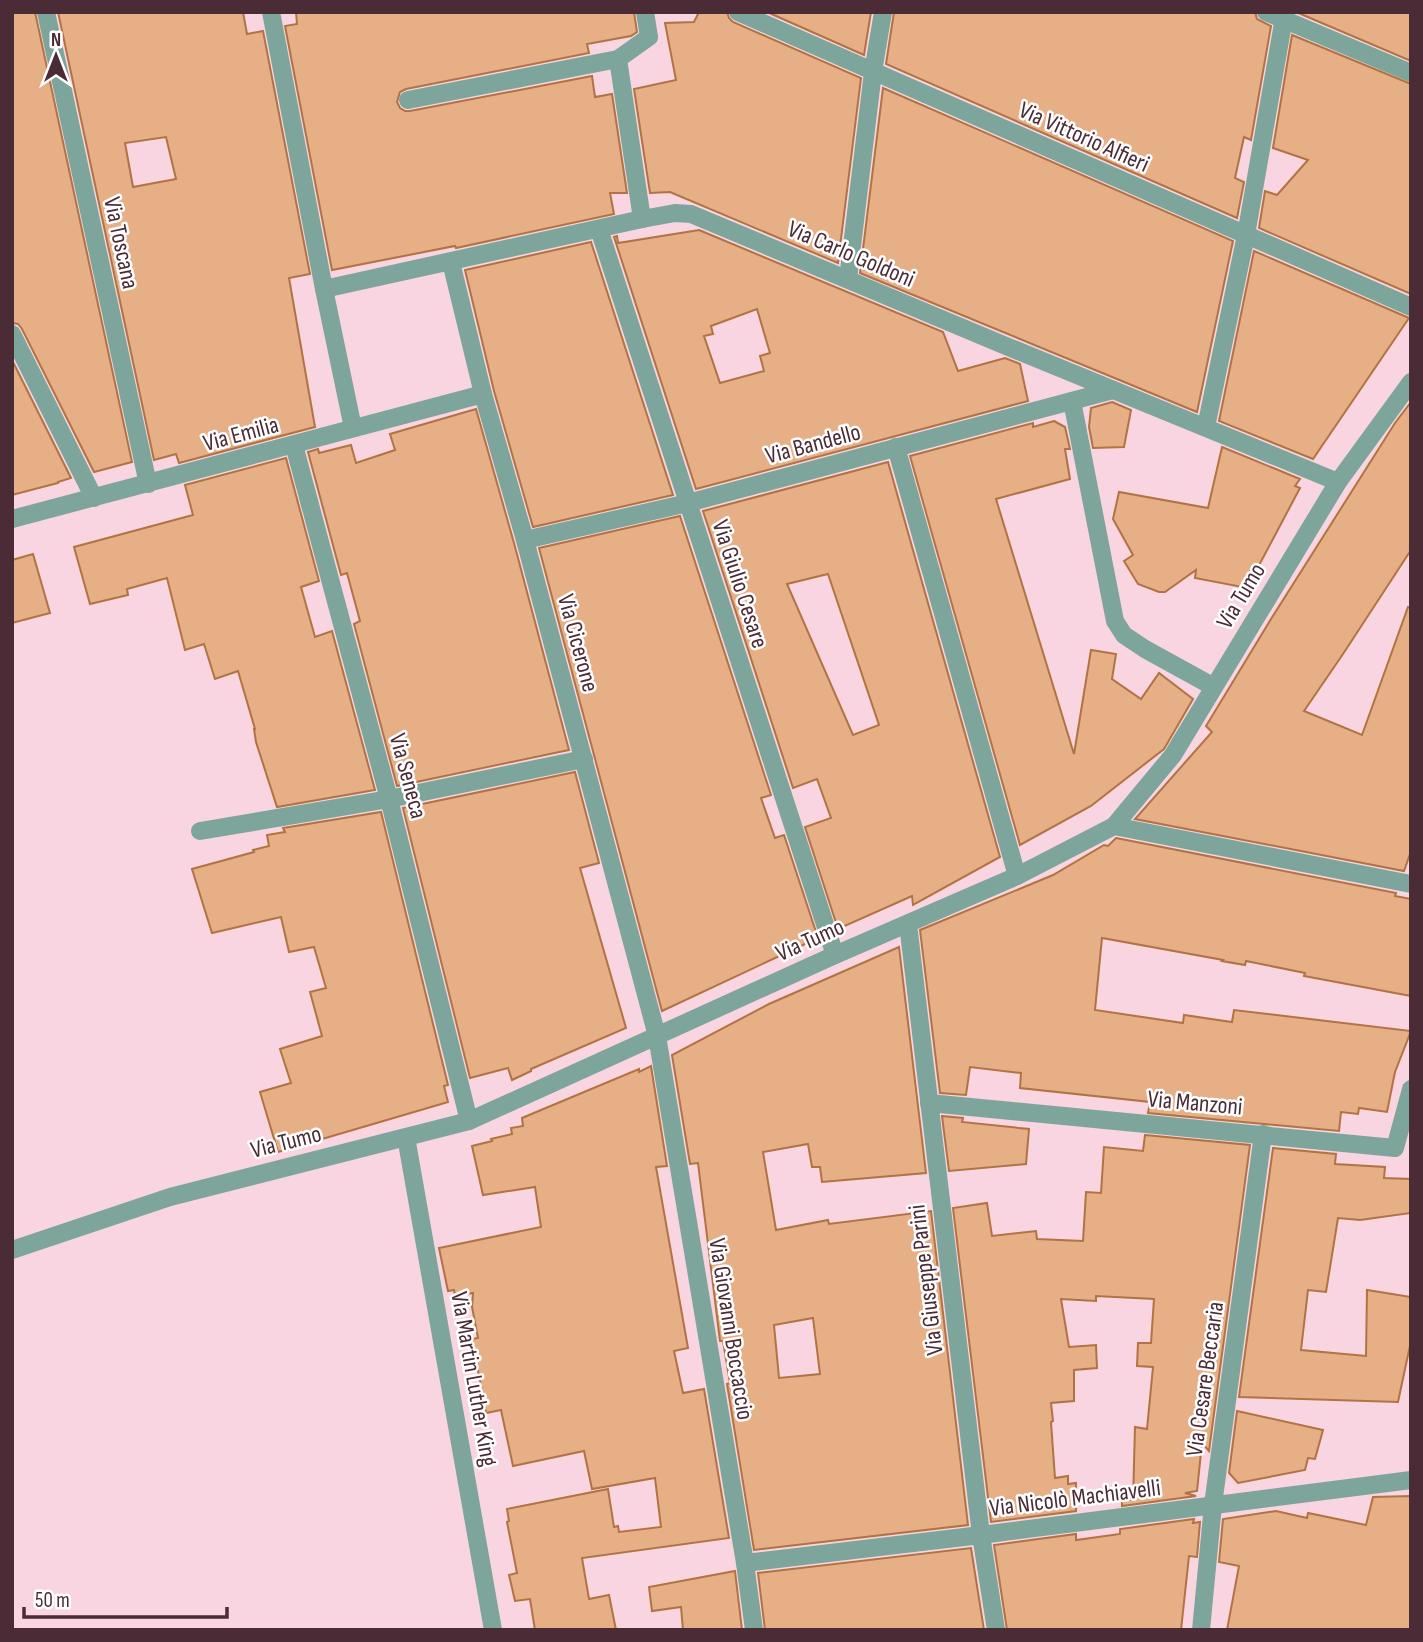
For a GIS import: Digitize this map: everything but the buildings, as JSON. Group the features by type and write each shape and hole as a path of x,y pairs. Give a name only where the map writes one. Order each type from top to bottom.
{"street":[{"name":"Via Toscana","path":"46,12 148,484"},
{"path":"271,12 353,428"},
{"path":"408,100 618,60 649,37 645,12"},
{"name":"Via Vittorio Alfieri","path":"738,12 1411,307"},
{"path":"848,279 873,72 883,12"},
{"path":"1266,12 1285,16 1411,73"},
{"path":"1206,427 1246,235 1285,16"},
{"path":"618,60 642,219"},
{"name":"Via Carlo Goldoni","path":"324,289 642,219 675,213 691,214 1338,482"},
{"name":"Via Giulio Cesare","path":"598,229 835,955"},
{"name":"Via Cicerone","path":"451,262 483,394 525,540 657,1036"},
{"path":"12,334 94,498"},
{"name":"Via Tumo","path":"12,1250 170,1197 469,1121 835,955 1017,876 1114,827 1173,755 1338,482 1411,382"},
{"name":"Via Bandello","path":"525,540 688,503 1113,390"},
{"name":"Via Emilia","path":"12,519 483,394"},
{"path":"1072,401 1115,621 1124,635 1214,687"},
{"name":"Via Seneca","path":"294,445 388,799 469,1121"},
{"path":"896,447 1017,876"},
{"path":"200,831 388,799 584,759"},
{"path":"1114,827 1411,884"},
{"name":"Via Giuseppe Parini","path":"908,924 981,1535 996,1630"},
{"name":"Via Giovanni Boccaccio","path":"657,1036 754,1630"},
{"name":"Via Manzoni","path":"929,1103 1395,1148 1411,1089"},
{"name":"Via Cesare Beccaria","path":"1201,1630 1213,1505 1263,1135"},
{"name":"Via Martin Luther King","path":"406,1137 494,1630"},
{"name":"Via Nicolò Machiavelli","path":"745,1563 1411,1480"}]}
